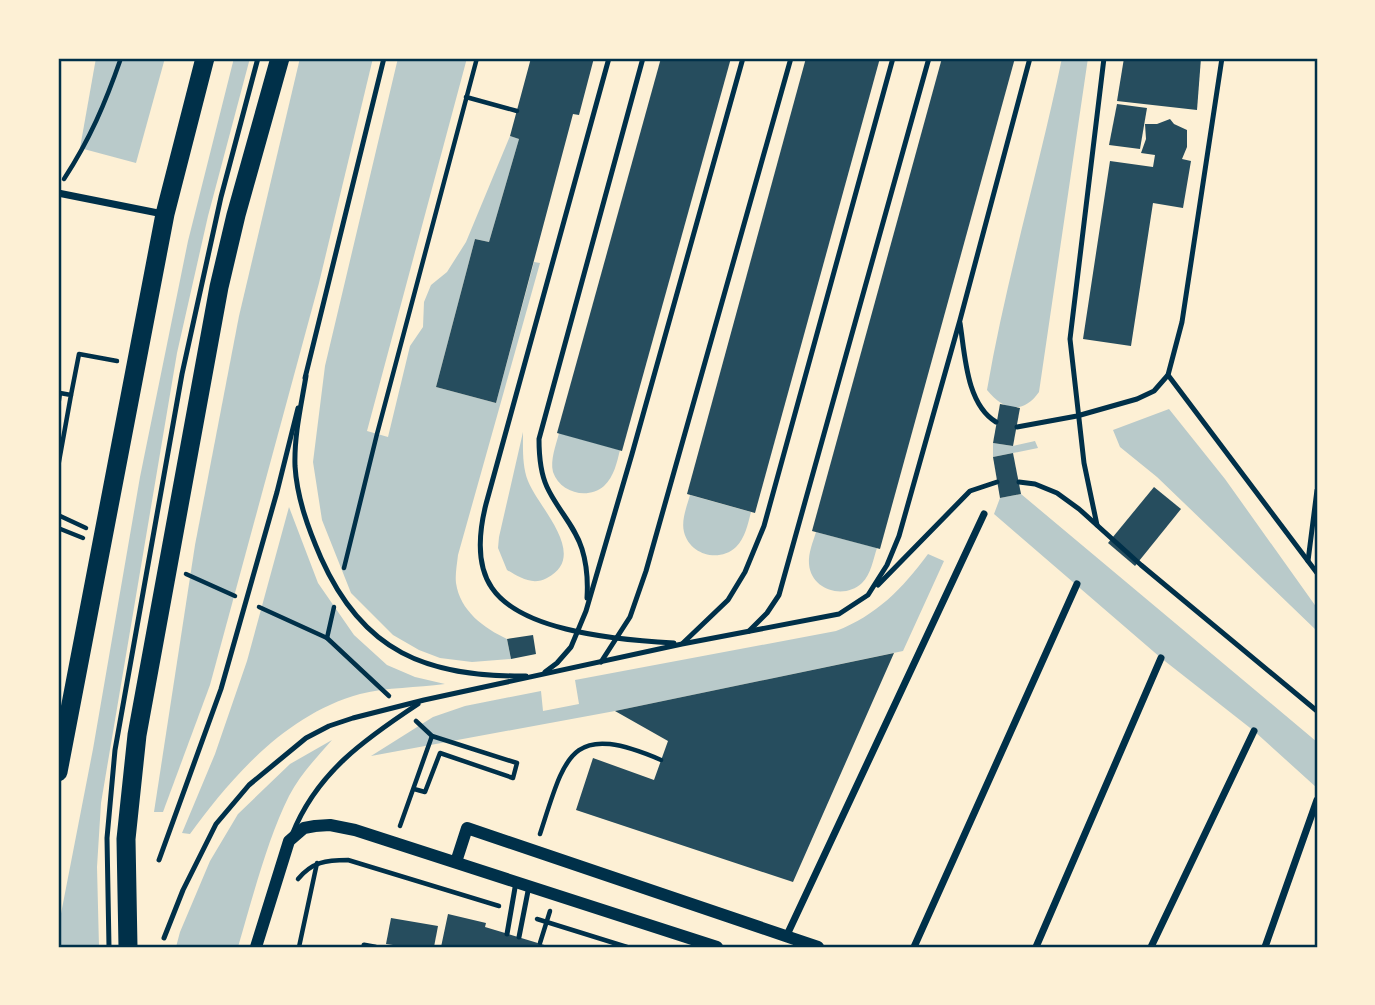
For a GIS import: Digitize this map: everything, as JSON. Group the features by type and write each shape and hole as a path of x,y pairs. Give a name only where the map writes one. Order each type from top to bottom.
{"highway":[{"path":"58,772 165,214 205,58"},
{"path":"128,947 126,839 136,735 219,287 236,215 280,58"}],"street":[{"path":"58,191 165,214"},
{"path":"786,937 984,514"},
{"path":"914,947 1077,584"},
{"path":"1036,947 1161,658"},
{"path":"1151,947 1254,732"},
{"path":"1265,947 1317,800"},
{"path":"256,947 289,841 304,828 330,825 456,862 717,947"},
{"path":"456,862 467,828 818,947"}],"lane":[{"path":"109,947 107,838 115,750 182,374 221,197 258,58"},
{"path":"159,860 221,689 274,505 384,58"},
{"path":"609,58 489,490 479,540 484,572 493,590 503,601 533,619 617,640 682,643 728,600 745,572 764,526 893,58"},
{"path":"586,611 587,578 582,548 548,489 539,457 539,439 643,58"},
{"path":"306,376 295,448 297,484 312,538 344,602 359,621 380,639 400,653 417,660 471,673 539,676 565,655 586,611 743,58"},
{"path":"601,662 630,617 657,537 791,58"},
{"path":"749,631 767,613 779,595 929,58"},
{"path":"868,595 887,565 899,536 1030,58"},
{"path":"1097,525 1077,416 1070,339 1104,58"},
{"path":"1017,427 1077,416 1137,399 1154,391 1168,375 1182,322 1222,58"},
{"path":"960,320 970,380 979,404 996,422"},
{"path":"1168,375 1317,572"},
{"path":"1019,481 1058,493 1140,565 1317,711"},
{"path":"164,938 199,855 216,824 248,785 306,738 353,718 424,700 682,643 839,614 868,595 970,491 997,482"},
{"path":"1308,561 1317,490"},
{"path":"289,841 299,816 325,777 377,732 424,700"},
{"path":"507,934 516,881"},
{"path":"519,937 530,886"},
{"path":"364,947 375,947"}],"path":[{"path":"58,191 104,106 121,58"},
{"path":"342,573 477,58"},
{"path":"466,97 517,111"},
{"path":"58,467 79,354 135,365"},
{"path":"58,407 60,393 71,395"},
{"path":"58,515 94,532"},
{"path":"180,571 241,599"},
{"path":"327,638 336,599"},
{"path":"254,605 327,638 394,700"},
{"path":"413,718 432,736 517,763 513,778 440,753 425,792 414,789 432,736"},
{"path":"534,851 556,784 573,754 600,742 634,748 661,760"},
{"path":"294,890 298,878 309,867 325,860 348,860 384,870"},
{"path":"299,947 317,863"},
{"path":"540,943 555,894"}],"shaded area":[{"path":"96,58 165,58 136,163 80,148"},
{"path":"234,58 250,58 208,216 177,353 101,803 97,867 99,947 58,947 58,929 93,749 140,477 188,241"},
{"path":"300,58 373,58 319,283 210,685 163,812 154,812 195,545 239,316"},
{"path":"398,58 467,58 367,431 388,437 410,346 423,327 424,302 431,285 447,272 466,242 510,136 519,139 489,242 475,239 436,387 496,403 534,262 540,263 458,555 456,573 462,602 482,624 507,639 511,659 472,662 440,658 393,635 351,593 322,520 313,462 325,366"},
{"path":"1062,58 1088,58 1039,392 1026,404 1013,407 1000,402 987,390"},
{"path":"1169,409 1225,479 1317,608 1317,631 1157,477 1120,447 1113,430"},
{"path":"523,432 524,463 528,481 563,544 564,557 559,569 547,578 536,581 526,580 507,570 498,548"},
{"path":"559,433 620,450 613,474 604,486 590,493 583,493 562,485 553,472 552,463"},
{"path":"1035,441 1038,448 993,457 993,443 1013,446"},
{"path":"1021,494 1317,742 1317,788 1254,731 1161,658 994,514 1000,498"},
{"path":"690,495 751,512 744,535 736,547 722,555 714,555 706,554 692,546 683,527"},
{"path":"289,507 318,583 354,635 387,665 415,677 445,684 360,694 309,716 264,749 224,790 190,834 182,833 215,754 247,661"},
{"path":"816,532 877,548 870,571 862,583 846,591 838,591 822,586 816,580 811,573 809,560"},
{"path":"928,554 944,561 903,651 615,711 371,756 433,717 465,706 541,691 543,711 579,704 575,680 836,631 851,625 888,600"},
{"path":"332,740 298,781 281,813 260,870 238,947 176,947 210,861 238,814 290,764"}],"building":[{"path":"531,58 594,58 579,115 573,114 496,403 436,387 475,239 489,242 519,139 510,136"},
{"path":"661,58 731,58 622,451 557,433"},
{"path":"806,58 880,58 755,513 687,494"},
{"path":"942,58 1015,58 880,549 812,531"},
{"path":"1124,58 1201,58 1197,110 1117,101"},
{"path":"1117,104 1147,108 1140,149 1109,145"},
{"path":"1170,119 1187,130 1187,147 1182,159 1191,161 1183,208 1153,203 1131,346 1083,339 1110,161 1153,167 1155,155 1141,153 1146,139 1145,124 1157,124"},
{"path":"1000,404 1020,408 1013,446 993,443"},
{"path":"1013,453 1021,494 1000,498 993,457"},
{"path":"1154,487 1181,509 1135,566 1108,543"},
{"path":"533,635 536,654 511,659 507,639"},
{"path":"894,653 793,882 576,810 593,758 654,780 668,741 615,711"},
{"path":"448,914 486,923 485,927 551,947 441,947"},
{"path":"391,918 438,926 434,947 386,944"}]}
